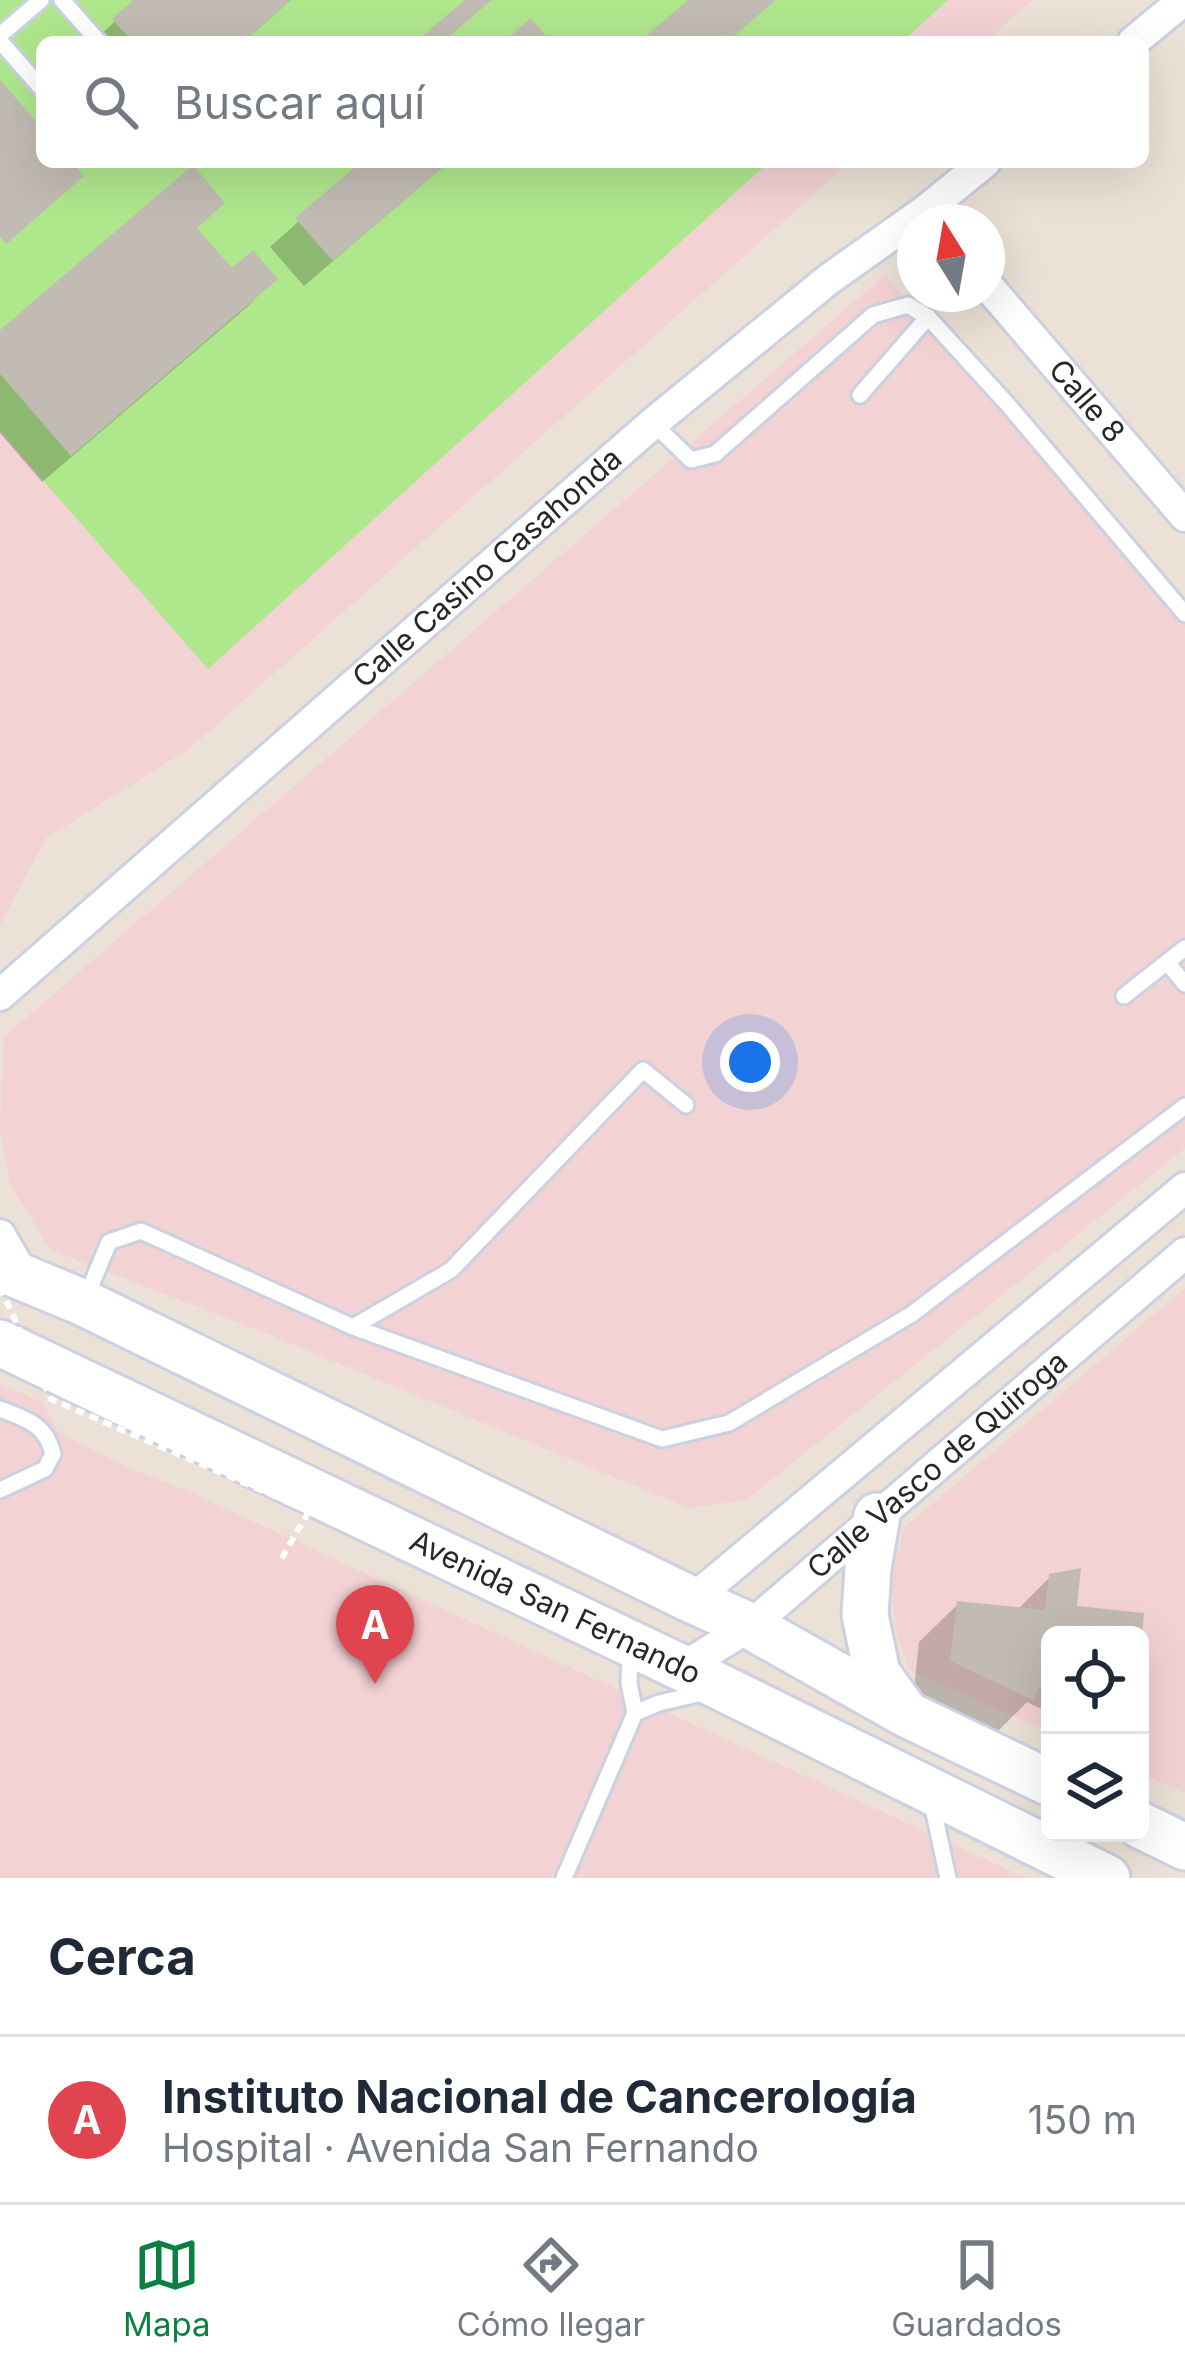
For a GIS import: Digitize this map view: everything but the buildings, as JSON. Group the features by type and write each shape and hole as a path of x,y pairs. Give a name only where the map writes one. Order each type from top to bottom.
{"main road":[{"path":"9,1278 84,1303 258,1386 750,1626 906,1714 1041,1779"},
{"name":"Avenida San Fernando","path":"0,1343 724,1688 1107,1878"},
{"path":"205,1442 258,1386"},
{"path":"877,1516 865,1615 877,1673 906,1714"},
{"path":"1149,1829 1185,1846"}],"street":[{"path":"1139,36 1184,0"},
{"name":"Calle Casino Casahonda","path":"942,204 980,168"},
{"name":"Calle Casino Casahonda","path":"1,993 653,423 829,279 897,237"},
{"name":"Calle 8","path":"1005,304 1173,480 1185,516"},
{"name":"Calle Vasco de Quiroga","path":"692,1600 1185,1188"},
{"path":"0,1235 9,1278"},
{"name":"Calle Vasco de Quiroga","path":"682,1668 750,1626 1185,1253"}],"lane":[{"path":"36,82 0,38 41,0"},
{"path":"62,0 94,36"},
{"path":"653,423 691,460 715,454 873,314 908,305 928,317 1009,406 1185,614"},
{"path":"860,395 928,317"},
{"path":"1124,996 1185,948"},
{"path":"1167,962 1185,984"},
{"path":"353,1327 452,1270 643,1070 686,1105"},
{"path":"84,1303 109,1242 141,1231 353,1327 662,1438 729,1423 912,1314 1185,1106"},
{"path":"0,1409 42,1428 53,1454 45,1468 0,1490"},
{"path":"563,1878 635,1713 629,1683 630,1643"},
{"path":"635,1713 724,1688"},
{"path":"929,1790 947,1878"}],"path":[{"path":"9,1278 51,1400 309,1511 279,1563"}],"shaded area":[{"path":"0,0 1032,0 992,36 36,36 36,168 843,168 189,749 46,838 0,925"},
{"path":"885,275 897,289 897,312 918,312 1185,615 1185,1148 746,1500 689,1508 51,1250 10,1184 0,1131 4,1037"},
{"path":"1185,1288 1185,1793 1149,1777 1149,1626 1041,1626 1041,1729 909,1670 897,1635 890,1584 904,1528"},
{"path":"0,1384 42,1402 58,1432 129,1468 1026,1878 0,1878"}],"green space":[{"path":"0,0 948,0 909,36 36,36 36,168 762,168 208,669 0,431"}],"place":[{"name":"Instituto Nacional de Cancerología","path":"375,1684"}]}
